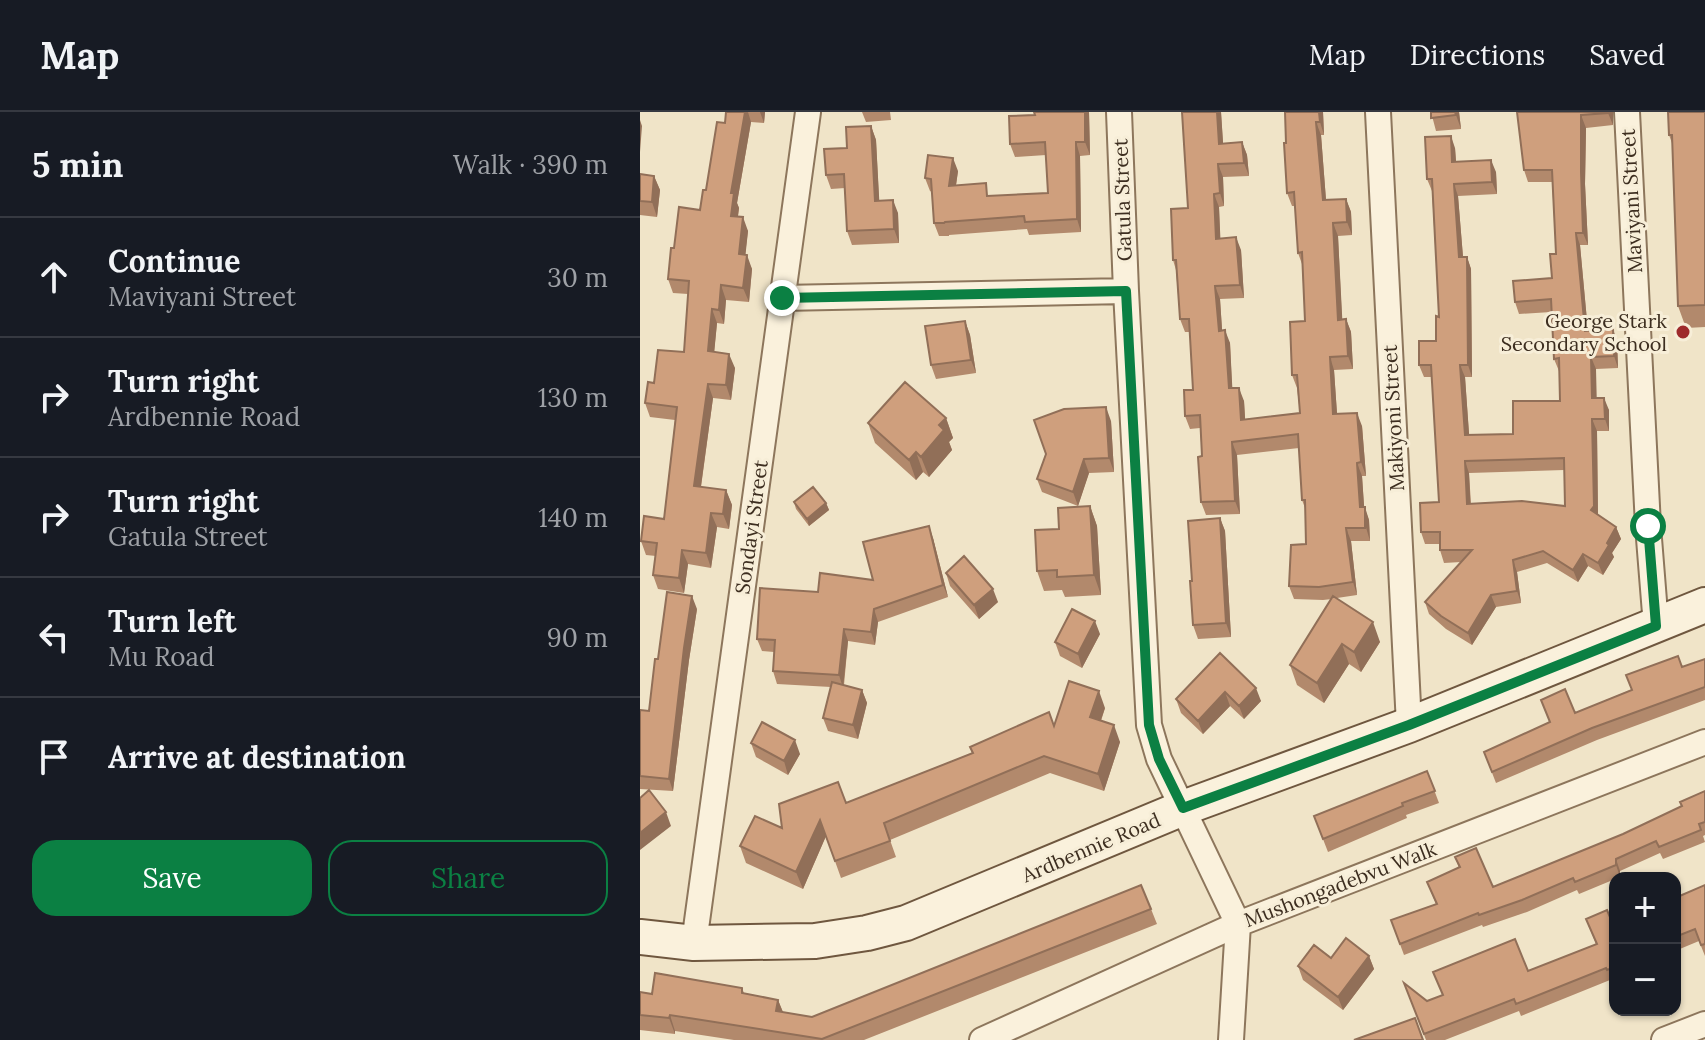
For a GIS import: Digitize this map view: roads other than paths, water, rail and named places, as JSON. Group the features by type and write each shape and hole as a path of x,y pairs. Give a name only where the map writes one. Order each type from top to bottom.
{"main road":[{"name":"Ardbennie Road","path":"640,937 694,943 815,941 906,923 1183,808 1409,725 1705,605"}],"street":[{"name":"Sondayi Street","path":"694,943 808,112"},
{"name":"Gatula Street","path":"1119,112 1149,725 1159,759 1238,924"},
{"name":"Makiyoni Street","path":"1378,112 1409,725"},
{"name":"Maviyani Street","path":"1627,112 1656,626"},
{"path":"782,298 1126,291"},
{"name":"Mushongadebvu Walk","path":"982,1040 1238,924 1705,742"},
{"path":"1231,1040 1238,924"},
{"path":"1664,1040 1705,1024"}],"place":[{"name":"George Stark Secondary School","path":"1683,332"}]}
